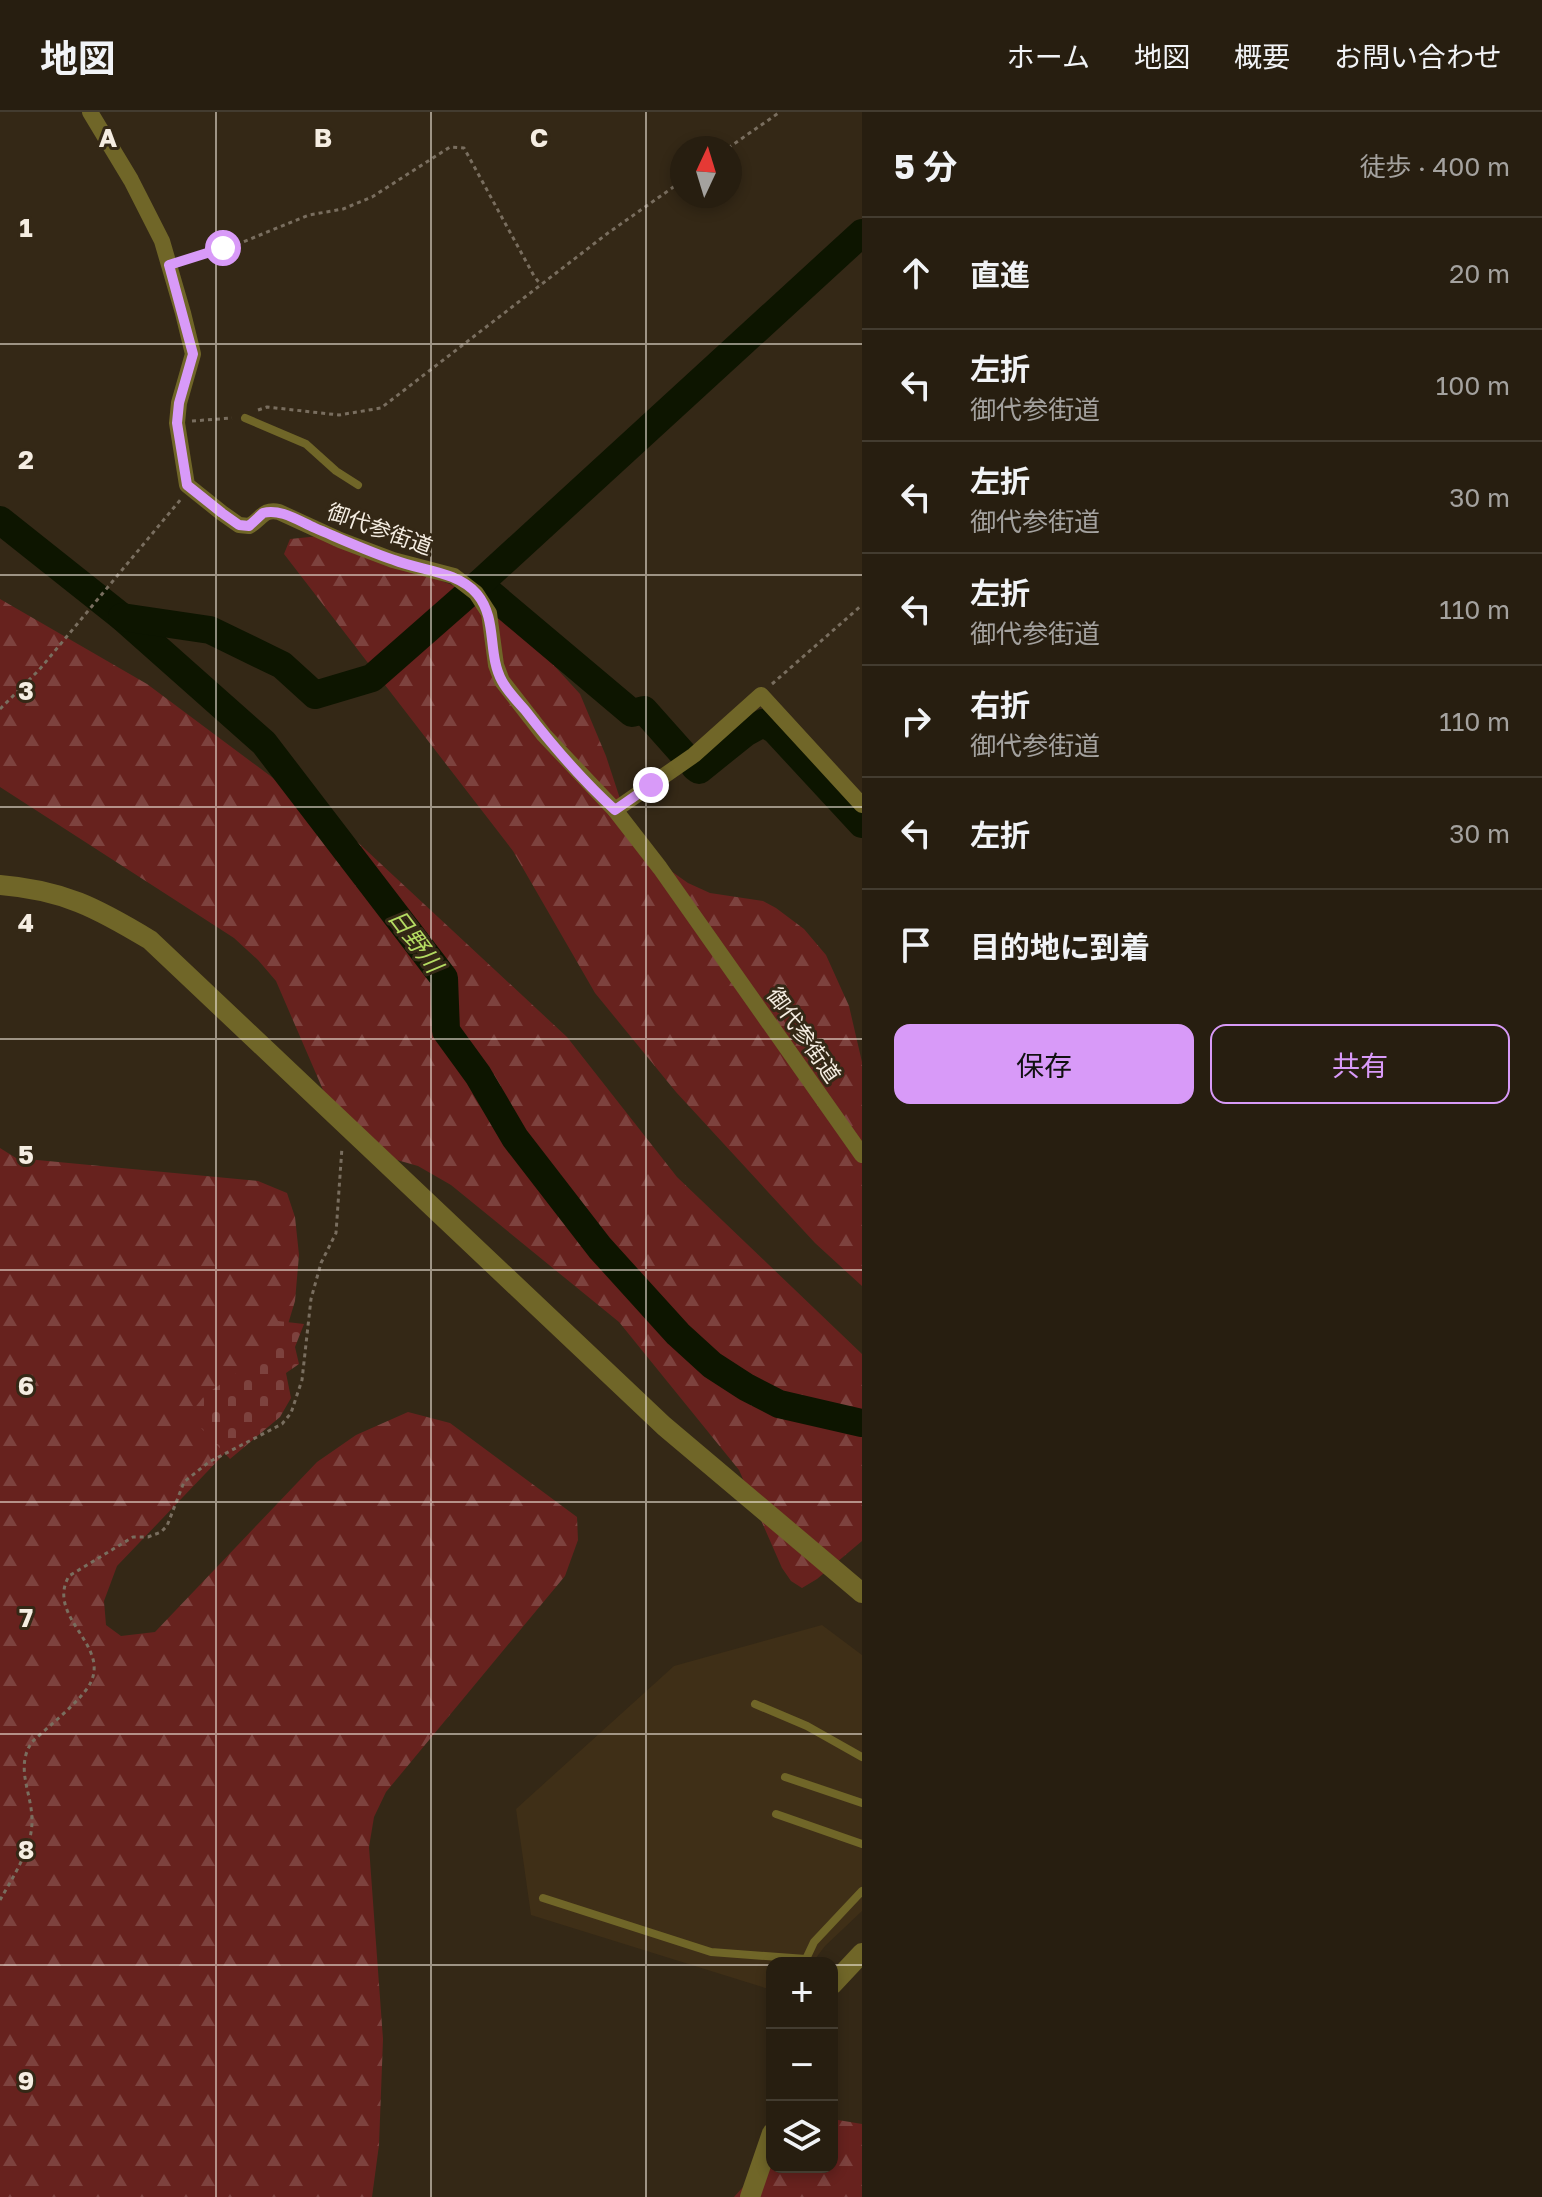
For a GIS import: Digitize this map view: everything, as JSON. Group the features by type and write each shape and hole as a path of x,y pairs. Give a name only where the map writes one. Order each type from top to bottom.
{"street":[{"path":"90,112 162,241 193,354 179,403 177,423 187,485"},
{"name":"御代参街道","path":"187,485 239,525 249,526 263,513 279,512 393,560 454,576 471,588 489,613 496,665 502,681 544,735 615,810 660,868 862,1155"},
{"path":"615,810 694,755 761,695 862,805"},
{"path":"0,885 35,889 82,902 150,940 664,1426 862,1593"},
{"path":"838,1976 862,1953"},
{"path":"750,2197 766,2150"}],"lane":[{"path":"245,418 306,444 336,471 358,485"},
{"path":"755,1704 807,1726 862,1757"},
{"path":"785,1777 862,1803"},
{"path":"776,1814 862,1844"},
{"path":"810,1957 814,1942 862,1891"},
{"path":"543,1898 711,1952 766,1957"}],"path":[{"path":"742,138 780,112"},
{"path":"169,265 233,246 309,215 343,209 362,201 450,147 464,148 541,285"},
{"path":"177,423 209,418 245,418 267,407 339,415 381,408 670,190"},
{"path":"0,709 39,670 167,518 183,498 187,485"},
{"path":"761,695 862,605"},
{"path":"0,1900 17,1869 32,1822 22,1768 25,1752 87,1689 93,1676 95,1663 92,1653 64,1608 64,1585 69,1576 133,1537 148,1537 161,1532 167,1526 184,1482 209,1462 282,1424 291,1413 302,1380 311,1299 321,1263 336,1233 344,1123"}],"shaded area":[{"path":"822,1625 862,1655 862,1911 817,1957 766,1957 766,1988 531,1915 516,1809 674,1666"}],"green space":[{"path":"320,536 482,596 538,648 580,694 606,756 626,817 671,871 710,893 763,901 776,908 804,929 826,955 849,1006 862,1062 862,1286 815,1243 676,1092 595,993 513,851 284,554 290,539"},
{"path":"0,599 147,684 352,837 567,1037 677,1177 862,1354 862,1541 802,1588 791,1581 782,1568 739,1470 619,1322 451,1185 418,1166 390,1158 330,1106 276,981 234,938 0,787"},
{"path":"0,1148 16,1158 258,1181 287,1193 295,1217 299,1255 295,1301 264,1404 227,1451 117,1566 104,1601 106,1625 121,1636 155,1632 317,1462 356,1435 408,1412 450,1423 577,1517 578,1540 565,1576 386,1792 374,1817 369,1847 383,2039 379,2145 372,2197 0,2197"},
{"path":"278,1321 304,1324 295,1347 299,1364 286,1373 291,1398 280,1417 230,1459 189,1415 205,1395 267,1352"},
{"path":"838,2120 862,2124 862,2197 734,2197 766,2162 766,2173 838,2173"}],"waterway":[{"path":"122,617 210,630 282,665 315,695 372,678 862,233"},
{"name":"日野川","path":"0,520 122,617 264,743 444,978 446,1031 478,1075 515,1138 600,1248 678,1334 712,1365 779,1404 862,1423"},
{"path":"479,584 632,713 644,710 685,756"},
{"path":"695,767 699,770 745,733 763,723 775,730 862,824"}],"route":[{"path":"223,248 169,265 193,354 179,403 177,423 187,485 239,525 254,524 268,511 279,512 393,560 454,576 476,593 489,613 496,665 502,681 544,735 602,798 615,810 651,785"}]}
